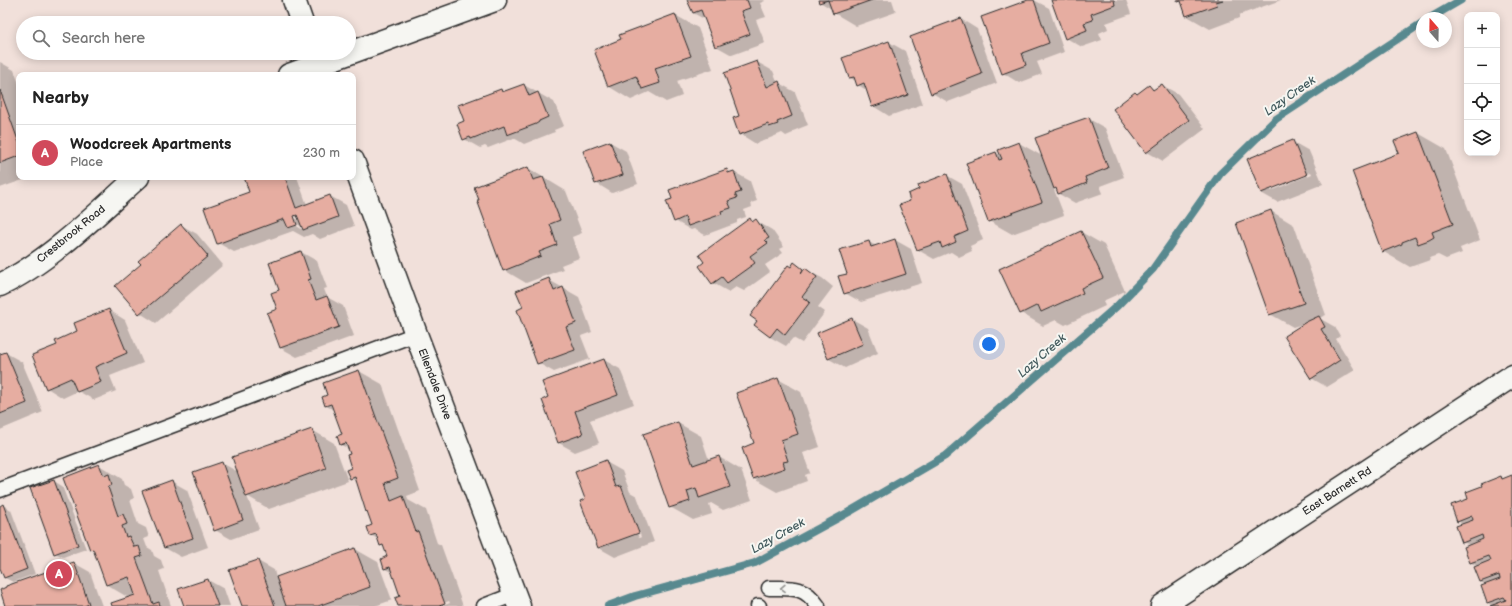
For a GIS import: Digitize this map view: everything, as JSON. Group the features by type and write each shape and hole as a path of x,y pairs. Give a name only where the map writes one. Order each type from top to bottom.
{"street":[{"path":"294,0 300,16"},
{"path":"356,50 496,0"},
{"path":"297,72 329,60"},
{"name":"Ellendale Drive","path":"356,169 416,334 517,600"},
{"name":"Crestbrook Road","path":"0,285 41,260 81,228 135,180"},
{"name":"East Barnett Rd","path":"1162,606 1512,376"}],"lane":[{"path":"0,490 416,334"},
{"path":"769,588 796,588 812,598 818,606"},
{"path":"484,606 517,600"}],"building":[{"path":"687,0 747,0 750,8 741,11 750,34 715,47 701,10 693,13"},
{"path":"818,0 828,0 819,3"},
{"path":"828,0 872,0 833,14"},
{"path":"1028,0 1034,0 1049,43 1022,53 1026,65 1002,74 981,17"},
{"path":"1051,0 1114,0 1115,5 1091,14 1093,20 1084,23 1087,30 1065,39"},
{"path":"1177,0 1223,0 1216,2 1217,5 1186,16 1181,1 1178,2"},
{"path":"675,14 691,56 655,68 660,83 642,89 636,76 608,87 594,50 621,39 619,35"},
{"path":"961,18 982,74 931,94 910,37"},
{"path":"889,41 908,95 872,107 864,83 857,86 854,77 849,78 842,58"},
{"path":"757,61 767,87 779,81 792,116 777,122 778,124 769,127 768,124 739,135 733,118 739,116 724,73"},
{"path":"524,84 529,96 538,92 548,117 536,124 507,135 504,126 471,139 470,137 463,140 457,124 464,121 458,105 501,89 502,92"},
{"path":"1162,84 1189,120 1146,153 1113,109 1135,92 1137,94 1149,85 1153,90"},
{"path":"0,90 16,135 16,157 0,163"},
{"path":"1089,117 1108,168 1085,177 1087,183 1058,194 1056,188 1054,189 1035,138 1049,133 1049,131"},
{"path":"1418,132 1453,224 1432,232 1434,237 1429,240 1418,244 1415,237 1382,252 1352,171 1399,153 1394,141"},
{"path":"1293,140 1307,175 1261,193 1247,159"},
{"path":"610,141 623,175 595,184 583,151"},
{"path":"1019,142 1042,202 988,222 966,163 996,152 999,160 1002,159 998,150"},
{"path":"528,167 533,180 543,177 560,220 550,224 557,245 539,252 541,256 503,271 477,200 479,200 474,187"},
{"path":"727,169 728,173 734,171 741,192 735,194 737,198 728,201 731,208 721,211 722,214 688,226 685,217 674,222 666,201 672,199 669,190"},
{"path":"947,174 968,231 954,237 956,242 942,248 940,242 917,250 899,205 910,201 908,194 919,189 918,185"},
{"path":"245,180 286,180 296,208 330,195 338,217 303,230 297,215 294,216 297,225 288,228 284,219 217,244 204,208 249,192"},
{"path":"1271,210 1304,303 1269,315 1236,223"},
{"path":"750,218 752,222 756,219 769,238 765,240 768,243 750,256 755,263 727,283 722,277 712,284 699,266 704,262 699,255"},
{"path":"181,224 208,256 139,314 115,286 141,264 138,261"},
{"path":"1081,231 1103,278 1081,288 1083,293 1041,312 1038,305 1020,314 999,269"},
{"path":"895,239 906,274 844,294 838,276 847,274 839,250 869,241 871,247"},
{"path":"301,251 311,279 308,280 316,300 327,296 339,327 280,348 267,313 277,309 271,293 279,290 269,263"},
{"path":"794,262 803,269 801,274 805,268 817,277 802,297 810,302 785,335 777,328 770,337 754,325 757,321 750,316 788,265 791,267"},
{"path":"549,278 554,291 563,287 576,323 566,327 575,350 537,364 517,310 523,307 516,291"},
{"path":"109,309 127,353 95,367 101,382 77,392 71,378 46,389 32,355 57,345 55,341 77,331 74,323"},
{"path":"1319,316 1325,327 1321,329 1340,360 1311,379 1284,336 1306,322"},
{"path":"852,318 863,344 828,359 817,333"},
{"path":"6,352 27,403 0,414 0,354"},
{"path":"604,359 618,395 575,411 583,434 558,443 542,400 548,397 542,382"},
{"path":"359,370 398,478 385,483 391,501 403,496 416,532 418,531 445,604 439,606 398,606 395,598 400,596 390,567 384,569 381,559 387,556 383,545 380,546 376,534 370,536 367,527 372,525 367,511 366,512 355,477 350,479 346,470 351,468 347,455 350,454 346,443 340,445 337,436 342,434 331,404 325,406 322,397 327,395 323,383"},
{"path":"778,378 798,434 781,440 788,461 783,462 785,468 753,479 742,448 754,443 736,393"},
{"path":"678,422 693,465 719,456 730,487 699,498 696,488 687,491 690,501 669,508 643,434"},
{"path":"312,429 326,468 246,497 232,457"},
{"path":"606,460 616,487 621,486 639,533 598,548 580,501 585,499 575,472"},
{"path":"222,462 243,520 214,531 193,472"},
{"path":"99,464 104,476 109,474 112,485 108,487 118,516 123,514 127,524 122,526 126,537 129,536 134,547 139,546 142,556 136,558 153,604 159,602 160,606 112,606 111,603 135,595 129,577 106,585 93,549 90,550 63,478"},
{"path":"1512,475 1512,606 1490,606 1506,600 1504,597 1487,603 1481,586 1500,579 1499,575 1480,582 1474,567 1491,560 1489,556 1470,563 1464,547 1483,539 1482,535 1462,543 1456,526 1473,520 1472,516 1457,522 1451,505 1468,499 1466,492 1482,486 1481,484 1501,476 1502,479"},
{"path":"54,480 78,545 54,554 30,488"},
{"path":"172,480 193,538 164,548 142,491"},
{"path":"3,504 27,569 4,578 0,568 0,506"},
{"path":"355,548 370,587 318,606 286,606 276,577"},
{"path":"258,560 275,606 242,606 229,570"},
{"path":"74,562 89,604 84,606 5,606 0,590 6,586"},
{"path":"208,579 218,606 184,606 178,589"}],"waterway":[{"name":"Lazy Creek","path":"1440,12 1461,0"},
{"name":"Lazy Creek","path":"608,606 635,596 755,563 849,512 945,456 1117,306 1153,269 1220,174 1276,119 1416,27"}],"place":[{"name":"Woodcreek Apartments","path":"59,574"}]}
